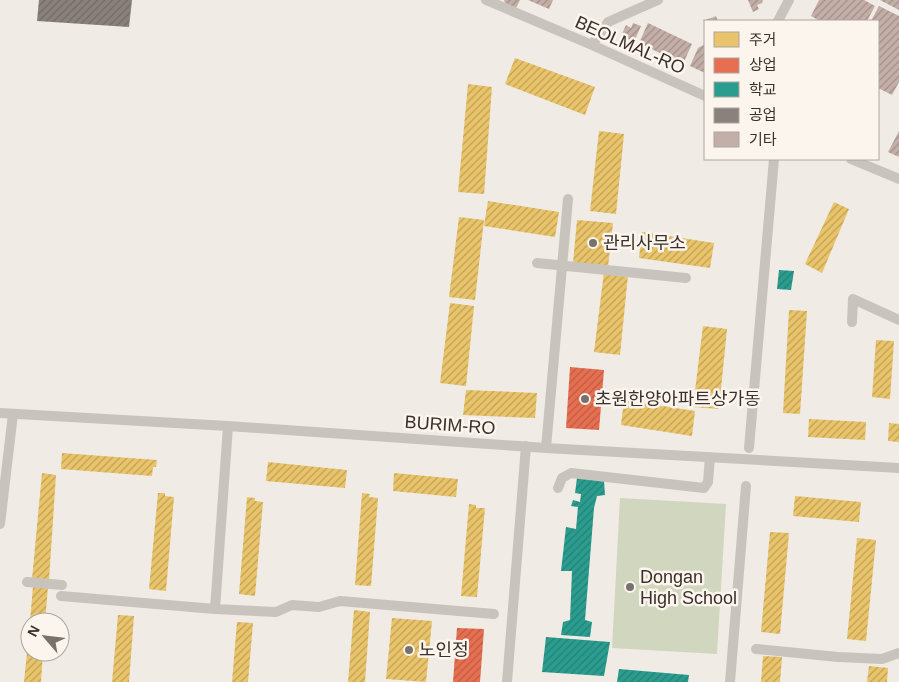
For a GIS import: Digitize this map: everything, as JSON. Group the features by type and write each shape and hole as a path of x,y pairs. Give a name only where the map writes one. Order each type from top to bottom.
{"street":[{"name":"BEOLMAL-RO","path":"486,0 704,96"},
{"path":"592,45 608,22 658,0"},
{"path":"779,20 789,0"},
{"path":"749,448 774,160"},
{"path":"853,160 899,179"},
{"path":"546,448 568,199"},
{"path":"536,263 686,278"},
{"path":"852,322 854,300 899,320"},
{"name":"BURIM-RO","path":"0,413 228,426 546,448 899,468"},
{"path":"0,524 13,414"},
{"path":"215,609 228,426"},
{"path":"507,682 526,446"},
{"path":"558,488 562,478 571,473 704,488 708,482 710,457"},
{"path":"730,682 746,486"},
{"path":"27,582 62,585"},
{"path":"62,596 215,609 276,612 292,605 319,606 340,601 494,614"},
{"path":"756,649 882,659 899,653"}],"green space":[{"path":"620,498 726,504 717,654 612,648"}],"building: 주거":[{"path":"515,58 595,87 585,115 505,84"},
{"path":"468,84 492,87 484,194 458,192"},
{"path":"599,131 624,134 616,214 590,211"},
{"path":"488,201 559,212 555,237 484,226"},
{"path":"834,202 849,209 822,273 805,264"},
{"path":"459,217 484,220 475,300 449,297"},
{"name":"관리사무소","path":"577,220 613,223 608,267 573,263"},
{"path":"642,232 714,243 710,268 639,258"},
{"path":"604,272 628,275 620,355 594,352"},
{"path":"450,303 474,306 466,386 440,383"},
{"path":"789,310 807,311 800,414 783,413"},
{"path":"703,326 727,329 719,409 693,407"},
{"path":"876,340 894,341 890,399 872,397"},
{"path":"466,390 537,393 535,418 463,415"},
{"path":"624,400 695,411 692,436 621,425"},
{"path":"809,419 866,422 865,440 808,437"},
{"path":"889,423 899,424 899,442 888,441"},
{"path":"62,453 157,460 156,467 153,467 152,476 61,469"},
{"path":"268,462 347,470 345,488 266,481"},
{"path":"42,473 56,475 49,580 32,579"},
{"path":"394,473 458,479 456,497 393,491"},
{"path":"158,493 165,493 165,496 174,497 166,591 149,589"},
{"path":"362,493 370,494 369,497 378,498 371,586 355,585"},
{"path":"795,496 861,502 859,522 793,516"},
{"path":"247,497 263,502 255,596 239,594"},
{"path":"469,504 476,505 476,508 485,508 477,597 461,596"},
{"path":"770,532 789,533 780,634 761,632"},
{"path":"857,538 876,540 866,641 847,639"},
{"path":"33,586 48,587 46,612 31,612"},
{"path":"354,610 370,612 365,682 348,682"},
{"path":"118,615 134,616 129,682 112,682"},
{"name":"노인정","path":"392,618 432,621 426,682 386,679"},
{"path":"237,622 253,623 248,682 232,682"},
{"path":"763,656 782,657 780,682 761,682"},
{"path":"26,662 42,662 41,682 24,682"},
{"path":"869,666 888,668 887,682 867,682"}],"building: 상업":[{"name":"초원한양아파트상가동","path":"570,367 604,370 599,430 566,428"},
{"path":"457,628 484,629 480,682 453,682"}],"building: 학교":[{"path":"779,270 794,271 791,290 777,289"},
{"path":"577,478 604,481 605,495 597,496 594,508 585,620 592,622 590,637 561,635 563,622 570,620 572,571 561,571 566,527 576,529 578,507 571,506 573,500 580,502 581,494 575,493"},
{"path":"546,637 610,642 604,676 542,672"},
{"path":"619,669 689,675 688,682 617,682"}],"building: 공업":[{"path":"39,0 132,0 129,27 37,21"}],"building: 기타":[{"path":"504,0 520,0 516,8 505,3"},
{"path":"528,0 553,0 549,9"},
{"path":"748,0 763,0 762,3 757,5 759,9 753,12"},
{"path":"819,0 864,0 875,6 868,20 818,20 811,16"},
{"path":"880,0 899,0 899,10"},
{"path":"879,6 899,16 899,82 892,95 879,88 879,20 872,20"},
{"path":"716,16 718,20 706,20"},
{"path":"633,23 641,26 634,42 621,36 626,25 631,28"},
{"path":"648,23 692,44 683,64 639,43"},
{"path":"704,45 704,73 690,66 698,48"},
{"path":"899,131 899,157 888,152"}],"place":[{"name":"관리사무소","path":"593,243"},
{"name":"초원한양아파트상가동","path":"585,399"},
{"name":"Dongan High School","path":"630,587"},
{"name":"노인정","path":"409,650"}]}
